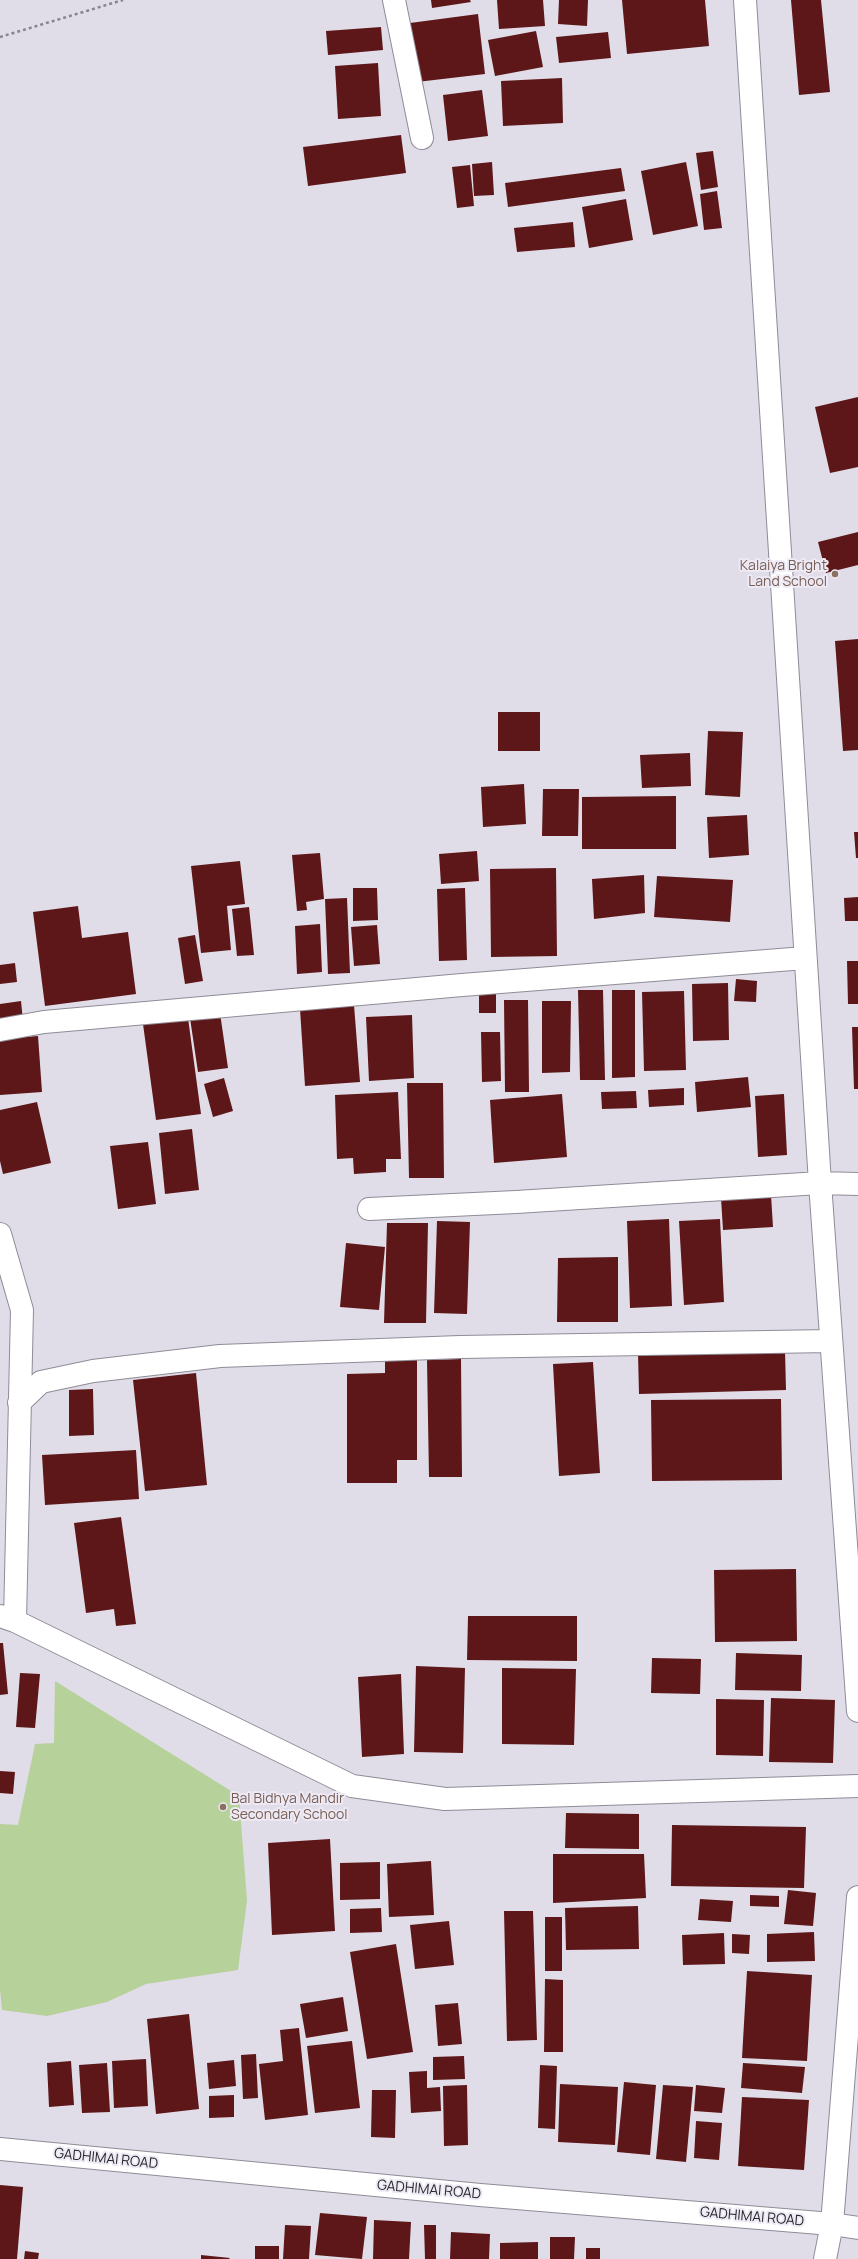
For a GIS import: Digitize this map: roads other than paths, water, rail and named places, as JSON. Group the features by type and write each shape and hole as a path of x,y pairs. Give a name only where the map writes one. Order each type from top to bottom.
{"street":[{"path":"394,0 422,138"},
{"path":"745,0 830,1340 858,1711"},
{"path":"0,1030 44,1022 326,996 805,958"},
{"path":"369,1209 516,1202 820,1183 858,1184"},
{"path":"0,1234 22,1310 19,1403 7,1619 352,1786 445,1799 858,1786"},
{"path":"19,1403 41,1382 93,1371 220,1356 460,1347 830,1340"},
{"path":"825,2259 832,2224 858,1897"},
{"name":"GADHIMAI ROAD","path":"0,2148 472,2194 832,2224 858,2228"}],"place":[{"name":"Kalaiya Bright Land School","path":"835,574"},
{"name":"Bal Bidhya Mandir Secondary School","path":"223,1807"}]}
